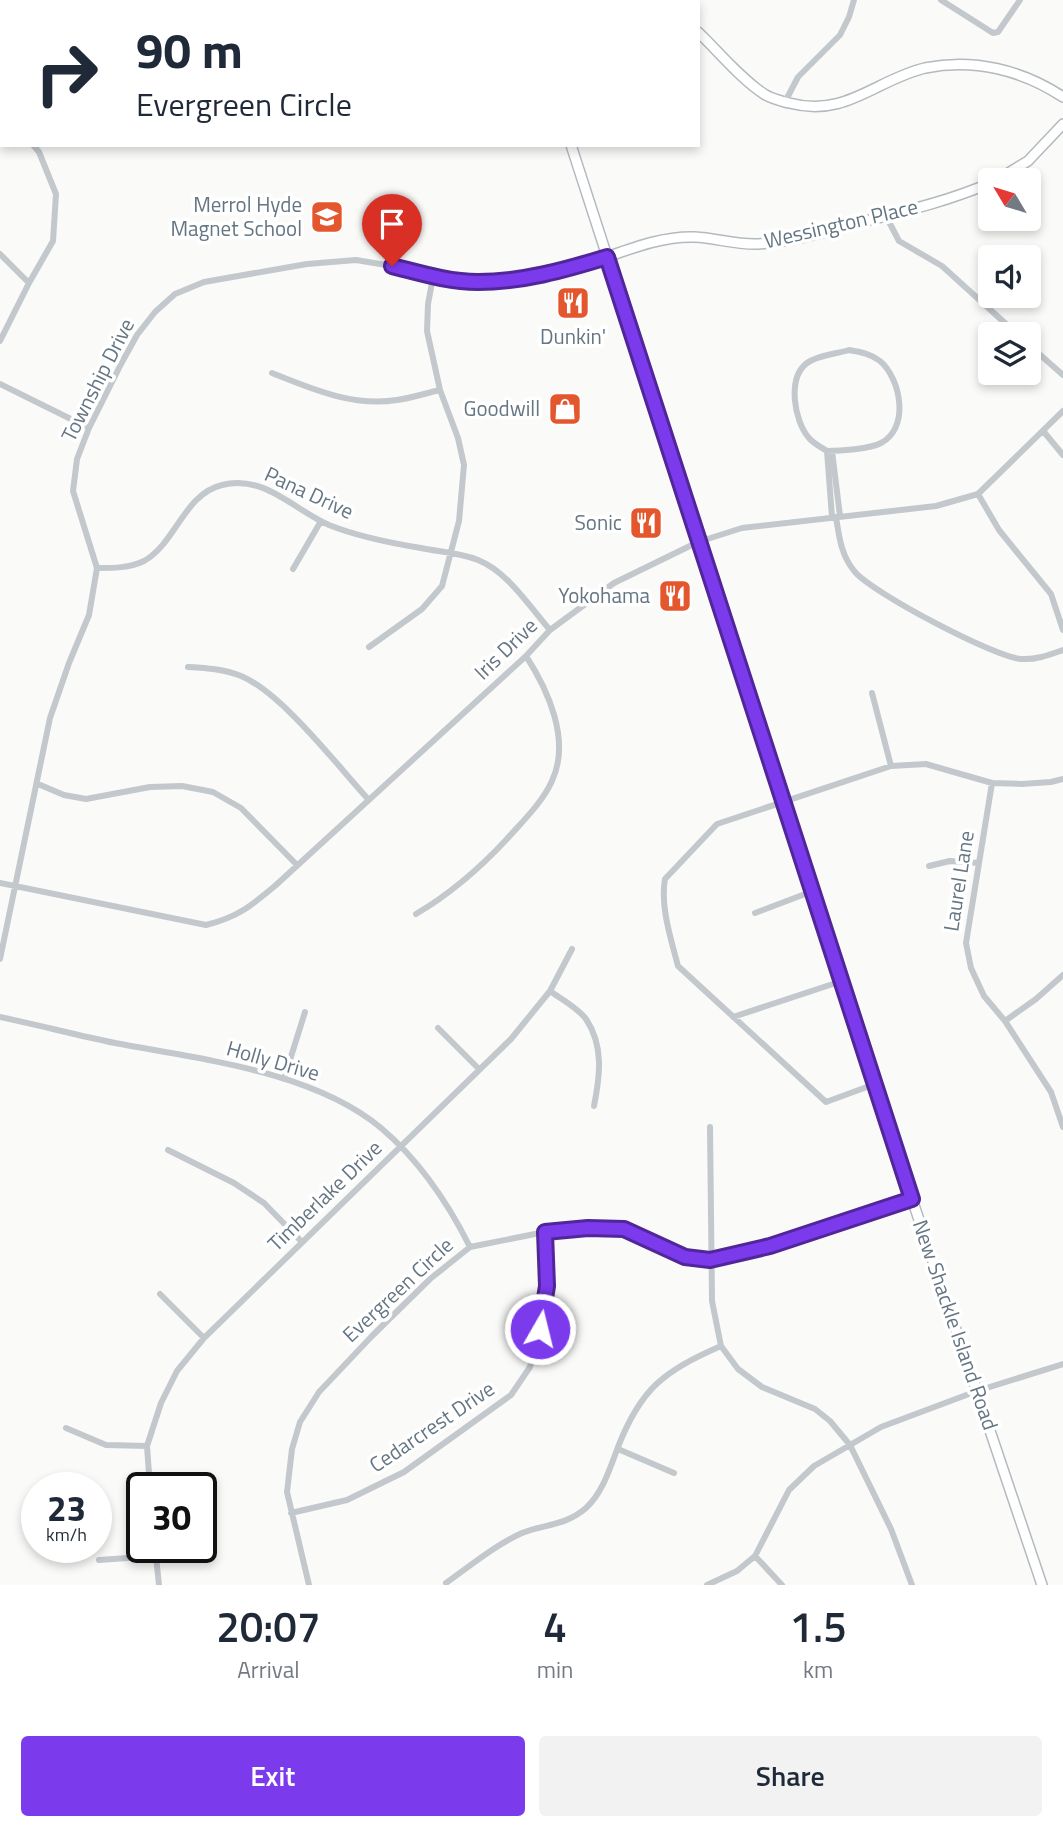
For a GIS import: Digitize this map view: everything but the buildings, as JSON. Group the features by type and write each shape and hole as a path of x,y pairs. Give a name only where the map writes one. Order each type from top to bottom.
{"main road":[{"path":"700,34 765,95 811,107 838,105 907,74 944,65 972,64 1019,74 1063,97"},
{"path":"1017,168 1028,161 1063,124"},
{"name":"New Shackle Island Road","path":"571,147 912,1199 1042,1585"},
{"name":"Wessington Place","path":"607,257 672,238 695,237 738,244 786,241 886,216 978,189"}],"street":[{"path":"785,102 799,77 840,35 854,0"},
{"path":"943,1 992,33 998,32 1020,0"},
{"path":"0,341 53,241 55,194 35,147"},
{"path":"886,216 899,241 942,266 1004,322"},
{"path":"0,254 29,283"},
{"name":"Township Drive","path":"0,959 50,718 89,615 97,568 73,491 77,459 89,428 137,335 155,312 175,294 204,282 307,264 356,260 433,277 475,282 529,278 607,257"},
{"path":"369,648 422,608 442,586 460,511 464,465 440,390 427,331 433,277"},
{"path":"849,350 866,353 883,364 891,378 901,410 898,422 888,439 880,445 829,451 810,439 802,425 794,398 796,379 805,364 813,359 849,350"},
{"path":"1041,355 1063,374"},
{"path":"272,373 326,394 352,400 398,400 440,390"},
{"path":"0,384 89,428"},
{"name":"Iris Drive","path":"0,883 206,925 229,919 256,902 526,656 550,630 614,583 698,542 742,528 936,506 978,494 1063,411"},
{"path":"1044,432 1063,455"},
{"path":"829,451 841,547 853,571 869,586 976,644 1002,655 1020,659 1042,658 1063,650"},
{"name":"Pana Drive","path":"97,568 142,562 160,549 200,497 221,485 240,483 258,486 283,497 321,521 373,540 479,560 504,577 550,630"},
{"path":"978,494 999,530 1051,594 1063,629"},
{"path":"293,569 321,521"},
{"path":"416,914 442,899 473,874 532,811 553,780 559,750 555,710 542,681 526,656"},
{"path":"188,667 214,669 240,676 263,688 368,799"},
{"path":"872,693 891,766"},
{"path":"875,1084 826,1102 678,965 671,941 663,890 665,879 717,824 891,766 926,764 992,783 1022,784 1063,779"},
{"name":"Laurel Lane","path":"992,783 966,943 971,968 984,996 1005,1021 1051,1092 1063,1127"},
{"path":"38,785 64,795 86,799 150,787 182,786 213,792 241,807 296,864"},
{"path":"929,866 950,861 978,863"},
{"path":"755,912 813,891"},
{"name":"Timberlake Drive","path":"149,1472 147,1446 161,1403 177,1371 204,1338 511,1039 551,991 572,949"},
{"path":"1005,1021 1063,975"},
{"path":"733,1017 842,981"},
{"path":"551,991 585,1017 599,1048 600,1076 594,1106"},
{"path":"284,1079 305,1012"},
{"name":"Holly Drive","path":"0,1017 114,1043 176,1053 284,1079 323,1094 379,1127 401,1147 454,1214 470,1247"},
{"path":"438,1028 479,1069"},
{"path":"710,1127 712,1301 721,1346 738,1369 762,1387 815,1409 830,1421 850,1445 891,1529 912,1585"},
{"path":"168,1150 234,1183 264,1203 302,1242"},
{"name":"Evergreen Circle","path":"309,1585 287,1492 292,1449 300,1422 319,1392 430,1279 470,1247 545,1232 588,1228 624,1229 685,1257 710,1260 770,1246 912,1199"},
{"name":"Cedarcrest Drive","path":"292,1513 347,1500 404,1472 511,1395 530,1367 540,1329 547,1286 545,1232"},
{"path":"160,1294 204,1338"},
{"path":"446,1583 523,1532 569,1520 587,1507 600,1488 636,1407 650,1388 696,1357 721,1346"},
{"path":"707,1585 737,1571 755,1556 789,1490 814,1466 881,1427 977,1391 1063,1364"},
{"path":"66,1428 106,1445 147,1446"},
{"path":"618,1449 674,1473"},
{"path":"755,1556 782,1585"},
{"path":"157,1563 159,1585"}],"place":[{"name":"Merrol Hyde Magnet School","path":"327,217"},
{"name":"Dunkin'","path":"573,303"},
{"name":"Goodwill","path":"565,409"},
{"name":"Sonic","path":"646,523"},
{"name":"Yokohama","path":"675,596"}],"route":[{"path":"392,266 433,277 478,282 529,278 607,257 912,1199 770,1246 710,1260 685,1257 624,1229 588,1228 545,1232 547,1286 540,1329"}]}
